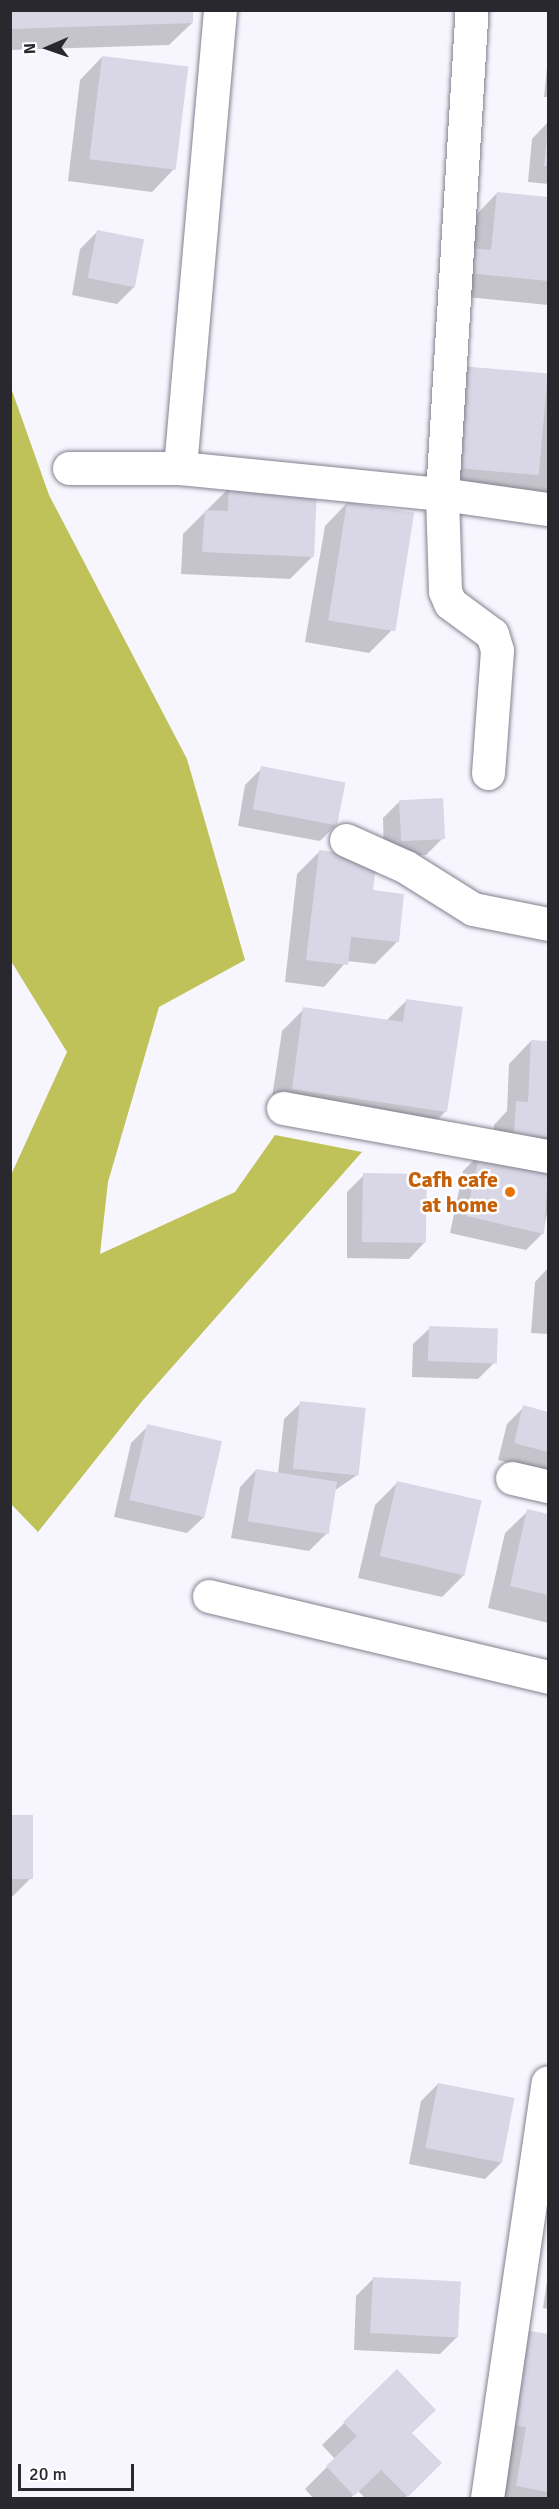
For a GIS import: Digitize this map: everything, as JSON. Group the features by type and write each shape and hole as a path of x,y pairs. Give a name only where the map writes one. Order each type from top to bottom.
{"street":[{"path":"180,468 220,10"},
{"path":"472,10 442,494 445,591 450,603 492,634 497,650 488,773"},
{"path":"69,468 180,468 442,494 549,508"},
{"path":"346,840 406,867 473,909 549,924"},
{"path":"284,1108 549,1156"},
{"path":"512,1478 549,1486"},
{"path":"209,1596 549,1677"},
{"path":"487,2499 549,2082"}],"shaded area":[{"path":"10,385 49,495 187,759 245,960 159,1007 108,1182 100,1254 235,1192 275,1135 362,1152 143,1400 38,1532 11,1504 11,1175 67,1052 11,961"}],"building":[{"path":"10,10 193,10 193,23 10,29"},
{"path":"102,56 188,67 176,170 89,159"},
{"path":"547,135 548,166 544,166"},
{"path":"497,192 548,197 548,281 468,273 470,248 491,250"},
{"path":"97,230 144,239 135,287 88,278"},
{"path":"461,366 548,374 539,475 452,468"},
{"path":"229,486 317,491 314,557 202,552 205,510 228,511"},
{"path":"347,502 414,513 395,631 328,621"},
{"path":"261,766 345,782 337,826 253,809"},
{"path":"443,798 445,839 401,841 399,800"},
{"path":"319,850 377,857 373,890 404,894 399,942 351,937 348,965 306,960"},
{"path":"406,999 463,1007 447,1112 292,1089 303,1007 403,1022"},
{"path":"531,1040 548,1041 548,1137 514,1135 516,1101 528,1102"},
{"name":"Cafh cafe at home","path":"480,1153 548,1168 544,1234 466,1216"},
{"path":"363,1173 427,1174 426,1243 362,1242"},
{"path":"429,1326 498,1328 497,1363 428,1361"},
{"path":"300,1401 366,1408 359,1476 293,1469"},
{"path":"523,1405 548,1412 548,1452 514,1443"},
{"path":"147,1424 222,1441 204,1517 129,1500"},
{"path":"256,1469 337,1482 329,1534 248,1521"},
{"path":"397,1481 482,1501 464,1576 380,1556"},
{"path":"527,1509 548,1514 548,1595 510,1586"},
{"path":"10,1815 33,1815 33,1879 10,1879"},
{"path":"438,2083 515,2098 502,2163 425,2148"},
{"path":"373,2277 461,2282 458,2338 370,2333"},
{"path":"525,2330 548,2334 548,2492 516,2486 526,2427 507,2424"},
{"path":"397,2369 436,2410 412,2433 442,2463 408,2497 381,2470 354,2496 326,2466 357,2436 343,2422"}],"place":[{"name":"Cafh cafe at home","path":"510,1192"}]}
